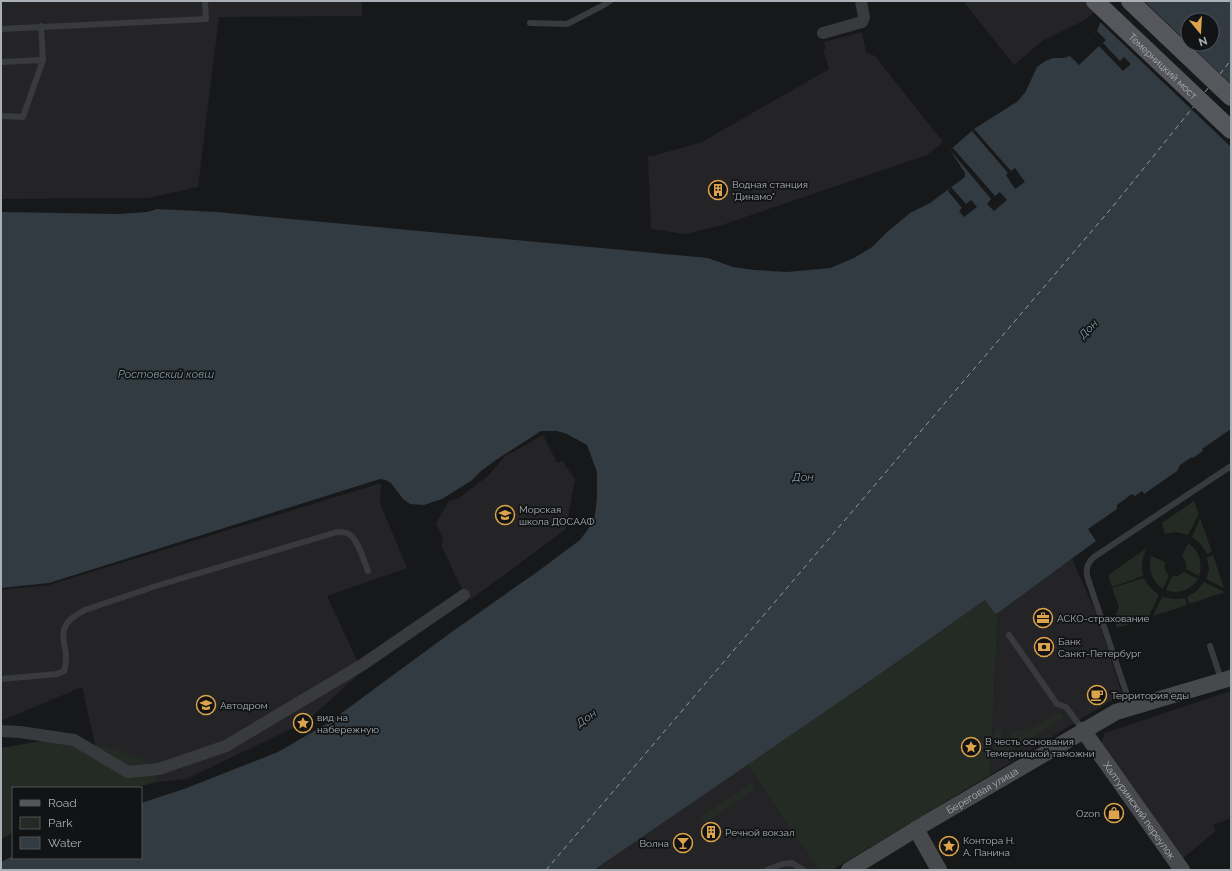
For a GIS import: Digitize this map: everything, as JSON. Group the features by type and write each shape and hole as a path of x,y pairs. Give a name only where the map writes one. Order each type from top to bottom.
{"main road":[{"name":"Темерницкий мост","path":"1095,1 1231,130"},
{"path":"1130,1 1231,97"},
{"name":"Береговая улица","path":"849,870 1083,730 1116,712 1226,680"},
{"name":"Халтуринский переулок","path":"1083,730 1182,870"},
{"path":"916,829 939,870"}],"street":[{"path":"823,33 862,22 864,17 861,1"},
{"path":"1,731 20,732 74,740 128,772 159,769 226,746 362,665 464,595"}],"lane":[{"path":"1,28 206,18 205,1"},
{"path":"530,23 567,24 610,1"},
{"path":"1,116 23,117 43,60 41,26"},
{"path":"1,62 43,60"},
{"path":"1131,707 1088,579 1086,571 1088,563 1094,557 1231,466"},
{"path":"1,679 58,674 64,671 66,665 63,637 64,628 75,615 85,610 156,586 337,532 350,534 358,546 368,571"},
{"path":"1009,635 1057,704 1066,707 1083,730"},
{"path":"1210,646 1226,680"},
{"path":"766,870 782,864 792,863 803,870"}],"shaded area":[{"path":"1,1 362,1 362,16 219,17 198,187 148,198 1,199"},
{"path":"963,1 1107,1 1085,20 1042,41 1014,65"},
{"path":"862,32 866,52 875,56 943,142 927,155 719,226 685,234 651,229 648,156 653,156 702,142 829,69 823,50 826,48 824,42"},
{"name":"Морская школа ДОСААФ","path":"543,435 557,463 562,461 575,479 566,529 470,600 461,587 441,545 443,539 436,523 449,501 459,498 489,475 504,457"},
{"path":"381,483 380,503 407,568 327,596 362,671 306,722 186,779 114,787 105,787 82,687 1,721 1,590 49,585"},
{"path":"1072,559 1096,613 1122,694 990,775 998,613"},
{"path":"1231,691 1231,818 1213,825 1216,831 1183,858 1100,746 1105,733"},
{"path":"747,764 819,870 594,870"}],"green space":[{"path":"1194,501 1199,514 1188,535 1176,532 1165,534 1162,523"},
{"path":"1200,518 1212,552 1207,554 1201,544 1192,537"},
{"path":"1188,543 1192,546 1200,558 1201,566 1199,576 1186,569 1186,562 1182,556"},
{"path":"1147,548 1142,562 1143,576 1112,587 1108,575"},
{"path":"1213,555 1224,588 1206,579 1209,570 1207,557"},
{"path":"1151,556 1165,562 1165,569 1169,575 1163,589 1159,586 1151,574"},
{"path":"1184,572 1198,579 1188,589 1180,592 1166,590 1172,576 1178,576"},
{"path":"1144,578 1150,587 1159,595 1148,618 1117,628 1114,618 1119,607 1112,588"},
{"path":"1204,582 1225,592 1189,604 1187,597 1197,591"},
{"path":"1162,597 1175,599 1185,598 1187,605 1153,616"},
{"path":"985,600 995,614 998,613 990,775 832,870 819,870 747,764 880,674"},
{"path":"1060,713 1065,717 994,760 995,730 1002,730 1004,743 1012,739 1012,730 1026,731"},
{"path":"59,738 113,748 157,766 156,782 138,787 12,787 12,834 1,839 1,748"},
{"path":"752,783 756,789 705,823 701,817"}],"water":[{"name":"Дон","path":"1117,1 1231,1 1231,429 1202,449 1203,451 1180,465 1177,471 1144,494 1142,491 1135,496 1132,494 1117,505 1117,509 1088,529 1096,541 998,613 995,614 985,600 880,674 594,870 1,870 1,862 12,856 12,859 142,859 142,803 184,789 278,752 328,723 453,631 537,572 580,540 594,521 597,499 597,472 587,445 567,434 557,431 541,431 496,460 481,471 471,481 442,499 424,505 410,504 403,499 391,483 380,479 49,583 1,588 1,212 118,214 147,212 157,209 217,212 708,258 733,267 754,270 787,272 830,268 854,258 872,247 910,213 930,203 965,177 965,173 950,150 974,129 1018,101 1026,91 1037,67 1045,61 1053,58 1064,58 1070,56 1097,31 1103,16"}],"pier":[{"path":"1115,1 1144,1 1180,35 1180,52 1197,52 1231,84 1231,147 1099,21 1102,15"},
{"path":"1097,31 1106,40 1103,43 1120,61 1124,57 1131,64 1123,71 1099,46 1079,65 1070,56"},
{"path":"974,129 1011,171 1015,168 1025,182 1015,189 1006,175 1008,173 972,131"},
{"path":"953,148 995,196 1000,192 1007,200 994,211 987,204 991,199 950,150"},
{"path":"951,187 966,204 971,200 977,207 964,217 959,211 962,208 948,191"}],"ferry route":[{"path":"1220,74 1231,60"},
{"path":"1205,92 1209,87"},
{"path":"546,870 1114,205 1194,106"}],"place":[{"name":"Водная станция \"Динамо\"","path":"718,190"},
{"name":"Морская школа ДОСААФ","path":"505,515"},
{"name":"АСКО-страхование","path":"1043,618"},
{"name":"Банк Санкт-Петербург","path":"1044,647"},
{"name":"Территория еды","path":"1097,695"},
{"name":"Автодром","path":"206,705"},
{"name":"вид на набережную","path":"303,723"},
{"name":"В честь основания Темерницкой таможни","path":"971,747"},
{"name":"Ozon","path":"1114,813"},
{"name":"Речной вокзал","path":"711,832"},
{"name":"Волна","path":"683,843"},
{"name":"Контора Н. А. Панина","path":"949,846"}],"water label":[{"name":"Ростовский ковш","path":"166,374"}]}
